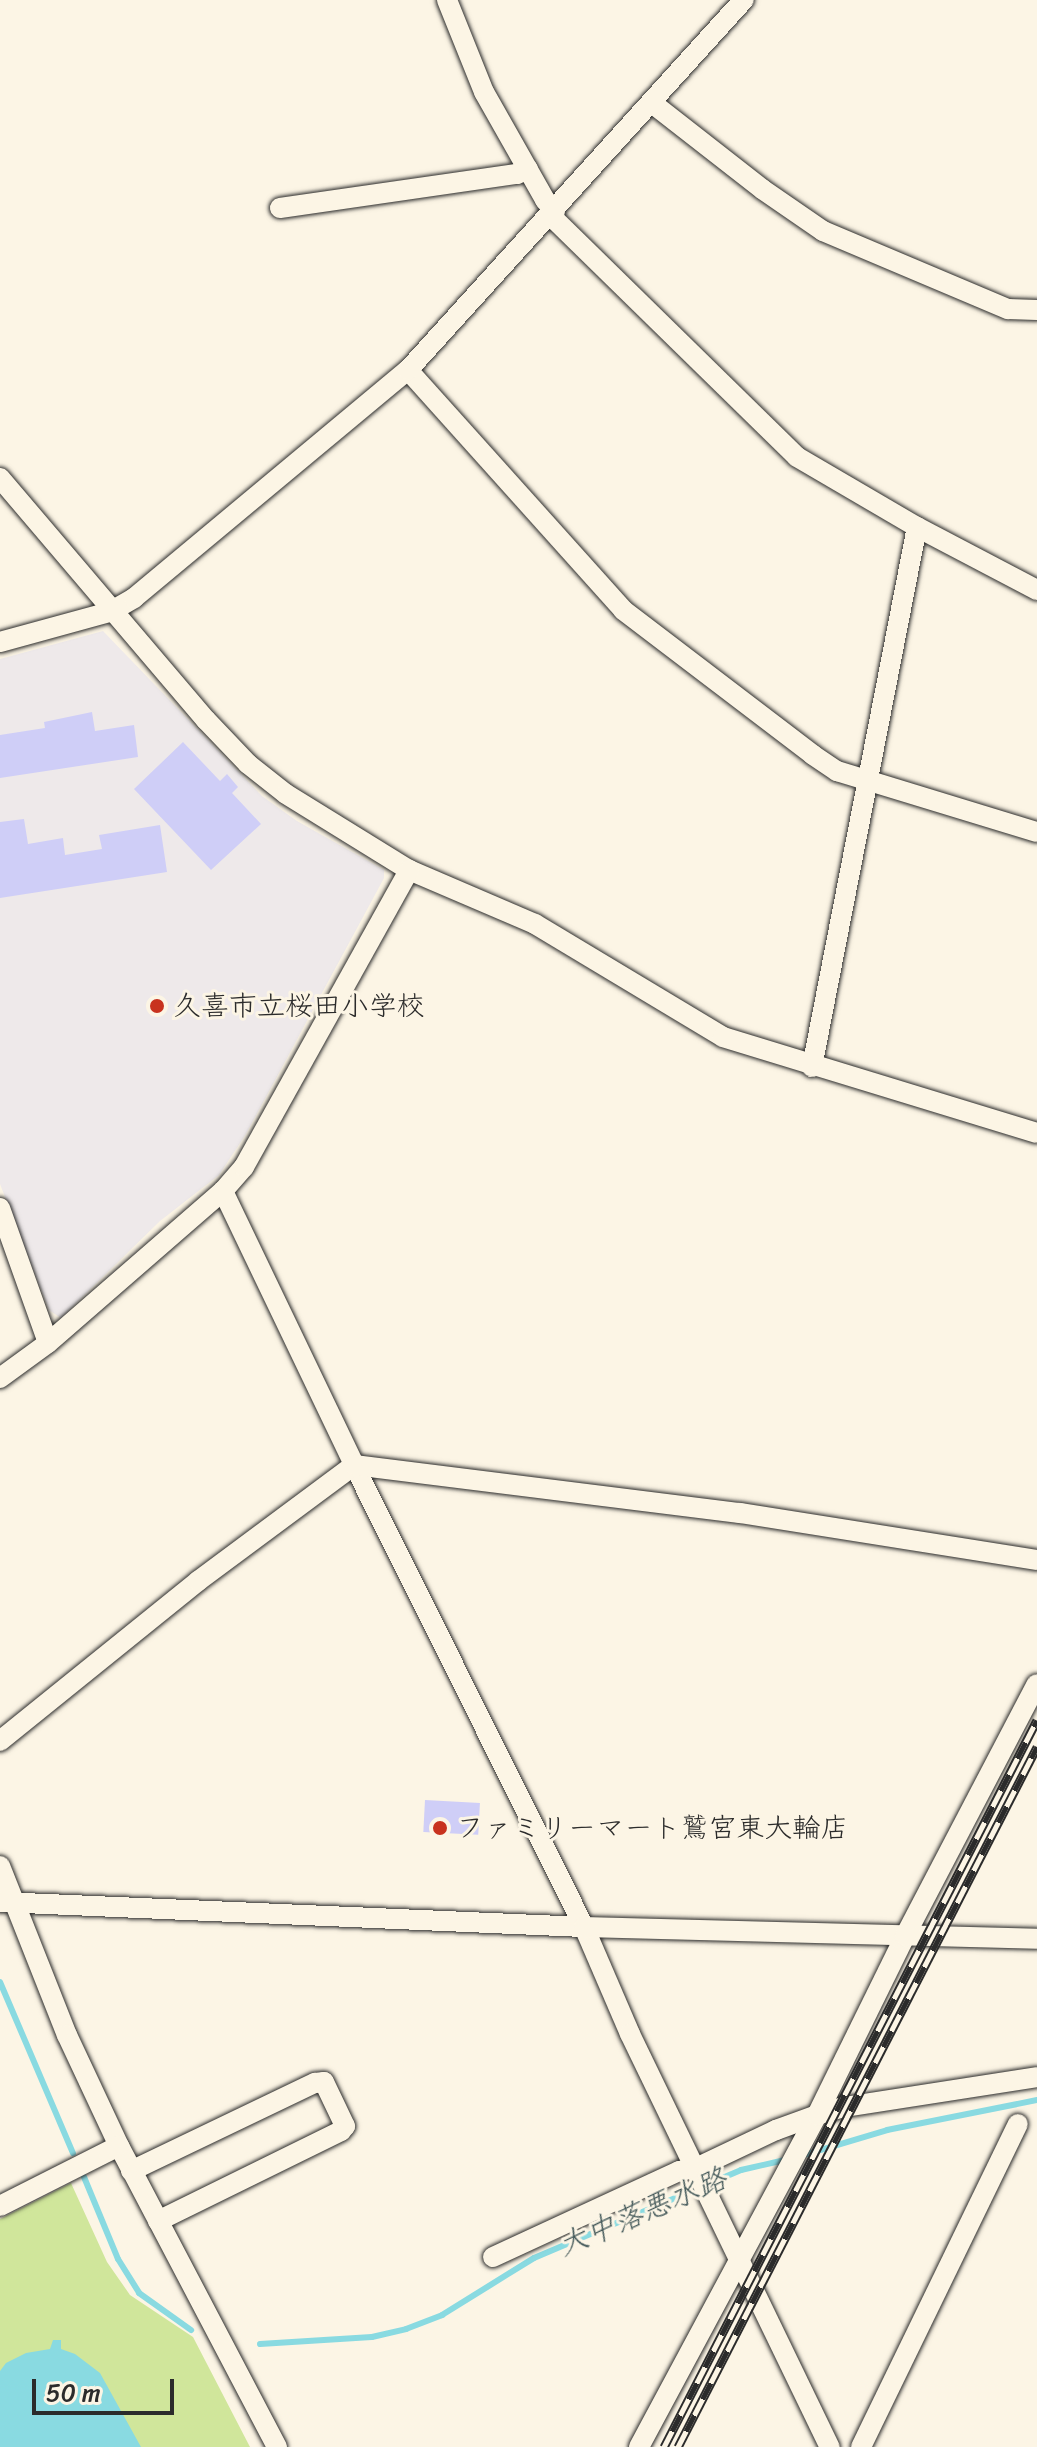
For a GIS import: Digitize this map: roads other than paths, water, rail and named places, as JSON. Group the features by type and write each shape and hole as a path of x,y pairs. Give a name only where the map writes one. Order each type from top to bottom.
{"street":[{"path":"447,0 475,74 553,213 797,457 917,527 1037,590"},
{"path":"0,642 110,612 134,598 408,370 744,0"},
{"path":"652,103 762,189 823,231 1008,309 1037,310"},
{"path":"280,208 517,174 528,169"},
{"path":"408,370 623,610 813,755 837,771 1037,832"},
{"path":"0,478 46,529 110,612 206,720 269,782 409,870 535,924 723,1037 812,1067 1037,1133"},
{"path":"812,1067 917,527"},
{"path":"0,1378 48,1343 223,1191 263,1138 409,870"},
{"path":"223,1191 354,1465 584,1927 630,2034 830,2447"},
{"path":"0,1208 48,1343"},
{"path":"0,1741 198,1581 354,1465 740,1513 1037,1560"},
{"path":"639,2447 814,2121 905,1936 1037,1684"},
{"path":"0,1866 6,1902 119,2146 277,2447"},
{"path":"6,1902 584,1927 1037,1939"},
{"path":"493,2257 679,2171 698,2172 776,2130 814,2121 844,2107 1037,2077"},
{"path":"131,2171 315,2083 324,2082 345,2126 341,2131 158,2221"},
{"path":"861,2447 1018,2124"},
{"path":"0,2206 119,2146"}],"water":[{"path":"53,2340 61,2340 61,2349 75,2354 100,2373 141,2447 0,2447 0,2371 6,2363 26,2353 50,2349"}],"waterway":[{"name":"大中落悪水路","path":"0,1982 73,2153"},
{"name":"大中落悪水路","path":"800,2156 887,2130 1037,2100"},
{"name":"大中落悪水路","path":"260,2344 372,2337 406,2329 442,2315 534,2258 741,2170 785,2160"},
{"name":"大中落悪水路","path":"84,2177 118,2259 139,2293 191,2330"}],"railway":[{"path":"664,2447 1037,1720"},
{"path":"678,2447 1037,1747"}],"place":[{"name":"久喜市立桜田小学校","path":"157,1006"},
{"name":"ファミリーマート鷲宮東大輪店","path":"440,1828"}]}
